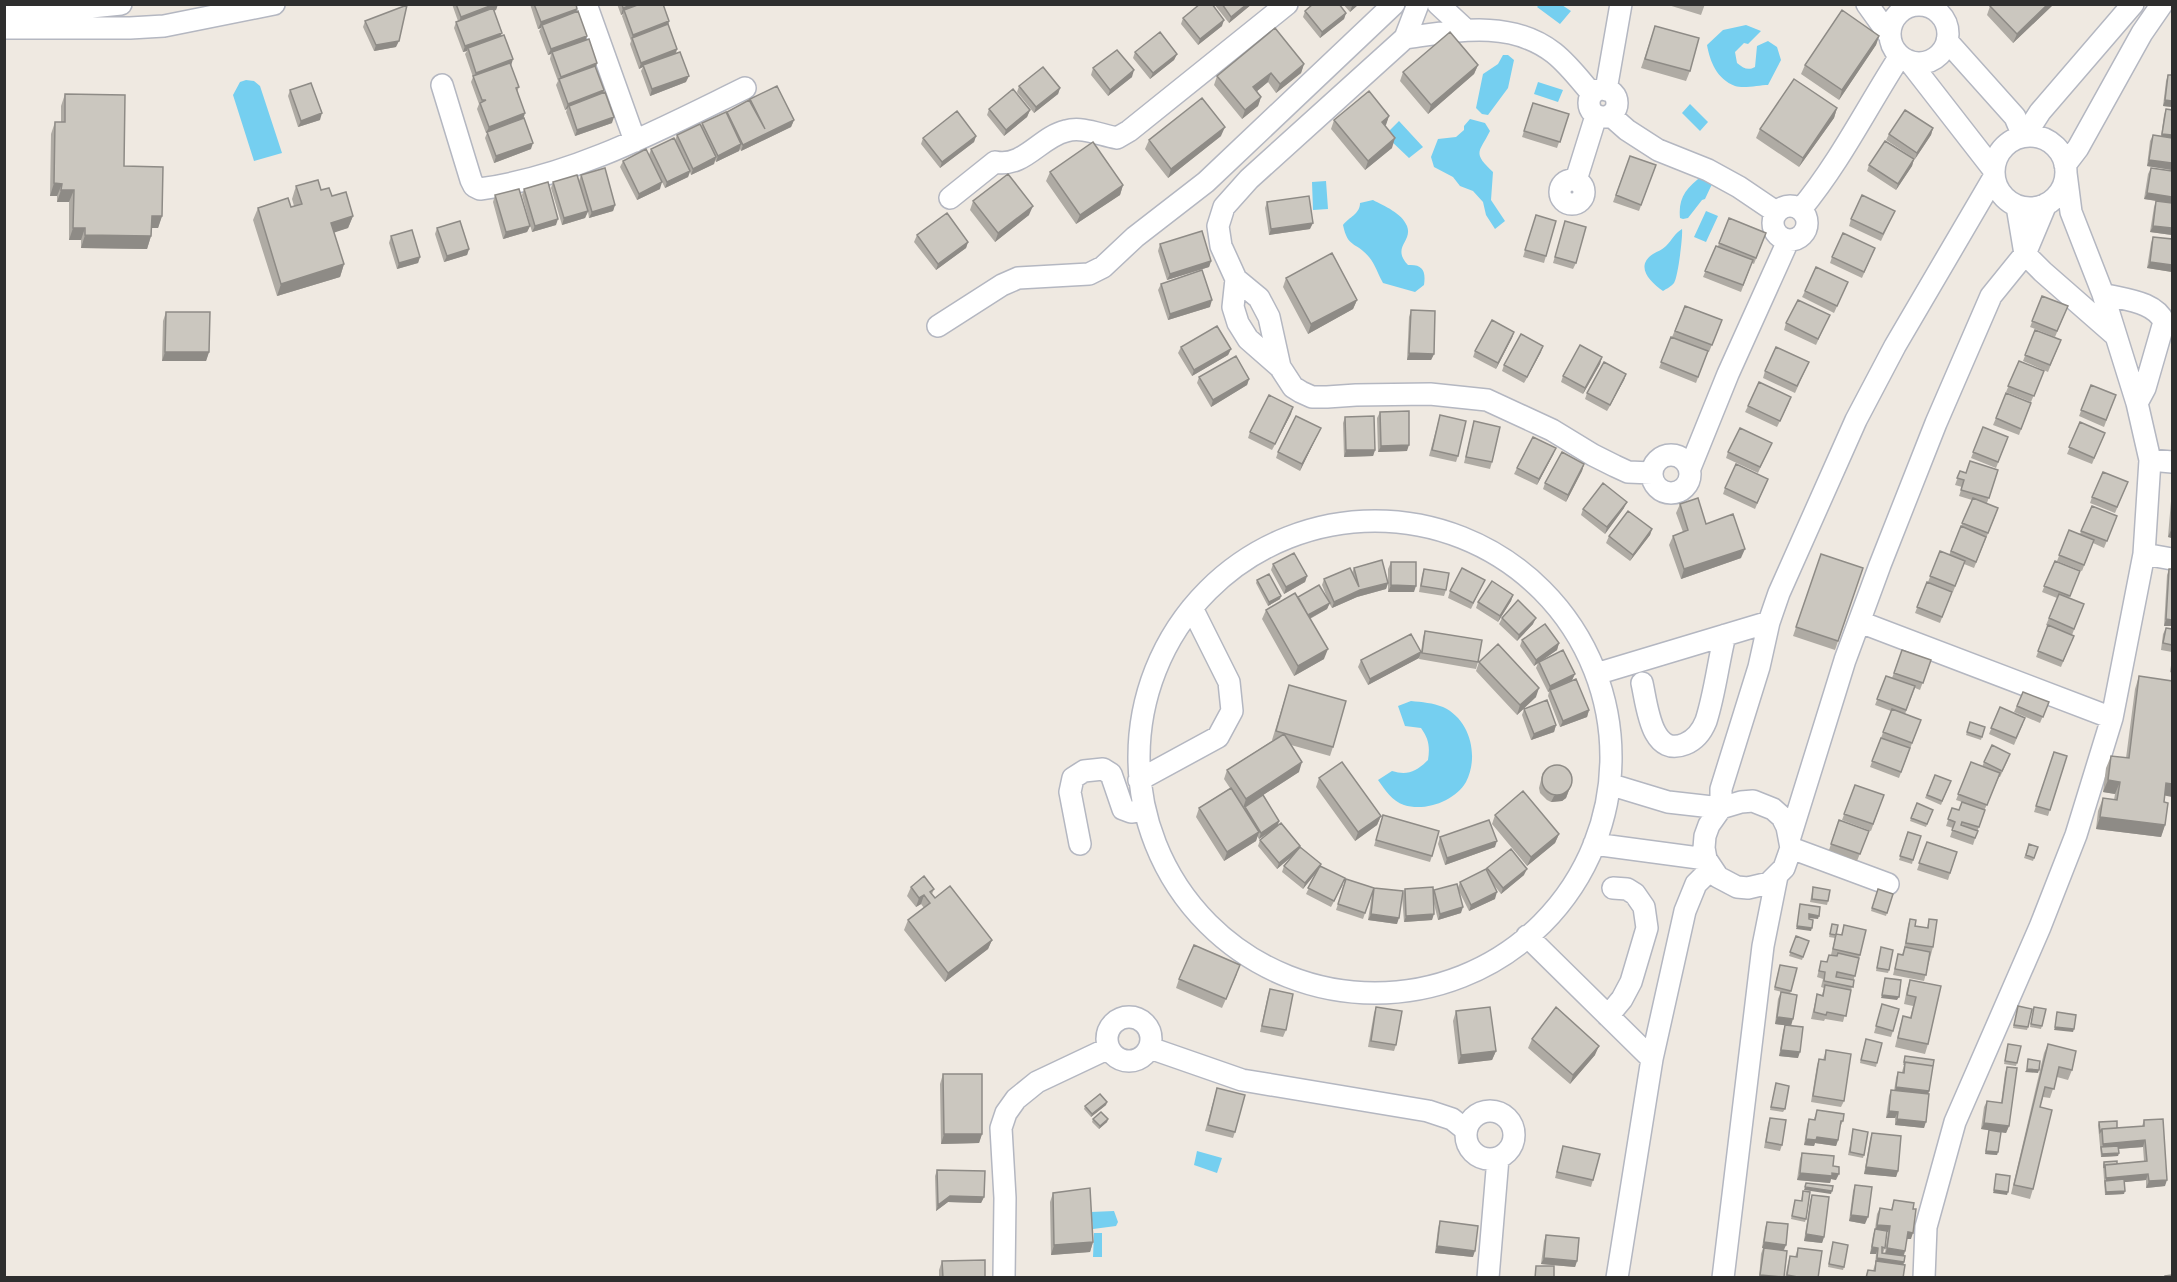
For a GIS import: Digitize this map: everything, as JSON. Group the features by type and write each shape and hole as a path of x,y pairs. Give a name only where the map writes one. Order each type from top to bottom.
{"street":[{"path":"4,12 32,13 122,4"},
{"path":"4,28 164,26 274,4"},
{"path":"586,4 635,141"},
{"path":"950,198 995,162 1006,165 1063,131 1077,128 1116,138 1129,131 1287,4"},
{"path":"938,326 1002,285 1018,278 1089,274 1103,267 1135,237 1206,182 1394,4"},
{"path":"1280,368 1269,317 1259,298 1236,279 1221,246 1218,226 1224,207 1249,179 1405,38 1418,4"},
{"path":"1438,4 1466,30"},
{"path":"1599,92 1621,4"},
{"path":"1867,4 1890,36 1892,44 1994,173 2002,195 2018,206 2032,207 2046,204"},
{"path":"2026,136 2040,112 2133,4"},
{"path":"1724,1278 1763,946 1777,876 1789,859 1791,843 1845,660 1936,423 1991,296 2025,254 2046,204 2060,191 2065,169 2142,33 2162,4"},
{"path":"1890,36 1895,18 1902,11 1919,5 1937,8 1947,27 1947,41 1943,50 1928,61 1918,63 1905,58"},
{"path":"1405,38 1466,30 1519,34 1554,53 1599,92 1616,98 1617,104 1603,115 1576,180"},
{"path":"1947,41 2015,117 2026,136"},
{"path":"1801,209 1833,167 1905,58"},
{"path":"442,85 471,180 474,186 480,189 548,174 635,141 745,88"},
{"path":"1603,115 1658,150 1708,170 1739,187 1776,212"},
{"path":"1777,876 1758,887 1737,887 1718,877 1709,864 1704,848 1709,825 1721,808 1721,789 1759,667 1769,622 1779,593 1856,420 1895,346 1994,173 1996,158 2002,148 2012,141 2026,136 2042,138 2053,144 2061,153 2071,212 2103,294 2137,403 2150,460 2144,554 2112,717 2076,835 2040,927 1956,1122 1926,1227 1924,1278"},
{"path":"1793,206 1801,209 1807,216 1808,225 1804,234 1797,240 1788,241 1779,237 1774,230 1773,221 1776,212 1784,207 1793,206"},
{"path":"2018,206 2025,254 2116,335"},
{"path":"1690,468 1728,374 1788,241"},
{"path":"1236,279 1233,307 1238,323 1248,339 1280,368 1293,387 1301,392 1312,397 1430,394 1486,400 1552,430 1615,466 1629,472 1652,473"},
{"path":"2103,294 2153,308 2164,322 2145,388 2137,403"},
{"path":"1669,455 1685,460 1690,468 1691,476 1688,485 1673,494 1665,493 1657,488 1653,481 1652,473 1655,464 1661,458 1669,455"},
{"path":"2150,460 2172,462"},
{"path":"1370,521 1418,525 1465,539 1508,561 1545,592 1575,630 1596,674 1607,713 1612,785 1594,844 1572,887 1527,936 1503,955 1460,977 1413,990 1365,993 1317,987 1271,970 1230,945 1195,912 1167,872 1149,828 1139,780 1140,732 1150,684 1170,640 1192,608 1234,568 1276,543 1322,527 1370,521"},
{"path":"2144,554 2172,559"},
{"path":"1139,780 1218,737 1232,711 1229,681 1192,608"},
{"path":"1596,674 1769,622"},
{"path":"1860,622 2112,717"},
{"path":"1642,683 1652,731 1663,743 1679,747 1694,741 1705,722 1725,635"},
{"path":"1080,844 1070,792 1072,778 1084,771 1103,769 1111,774 1123,809 1131,812 1145,810"},
{"path":"1612,785 1668,802 1721,808 1742,802 1764,804 1782,817 1791,843 1888,884"},
{"path":"1594,844 1709,864"},
{"path":"1617,1278 1652,1059 1685,911 1696,884 1709,864"},
{"path":"1608,1016 1623,999 1631,982 1647,928 1644,907 1635,894 1627,889 1613,888"},
{"path":"1527,936 1652,1059"},
{"path":"1121,1018 1138,1018 1146,1023 1150,1031 1152,1039 1150,1048 1138,1060 1130,1062 1121,1060 1113,1055 1109,1048 1108,1031 1113,1023 1121,1018"},
{"path":"1004,1278 1005,1198 1001,1128 1006,1113 1016,1099 1037,1082 1109,1048"},
{"path":"1150,1048 1242,1080 1428,1111 1452,1119 1466,1130"},
{"path":"1485,1111 1503,1114 1510,1120 1514,1129 1515,1138 1512,1147 1498,1158 1488,1160 1478,1156 1470,1150 1466,1140 1466,1130 1470,1121 1485,1111"},
{"path":"1488,1278 1498,1158"}],"water":[{"path":"1539,5 1562,5 1571,11 1560,24 1537,7"},
{"path":"1746,25 1761,31 1748,44 1744,43 1735,52 1737,63 1743,68 1755,67 1757,46 1768,41 1777,47 1781,60 1768,85 1735,86 1723,79 1710,58 1707,45 1723,30"},
{"path":"1503,55 1508,55 1514,60 1508,88 1488,115 1482,114 1476,108 1483,74 1498,64"},
{"path":"254,81 260,86 282,153 254,161 233,95 240,82"},
{"path":"1538,82 1563,90 1558,102 1534,94"},
{"path":"1690,104 1708,122 1700,131 1682,113"},
{"path":"1470,119 1485,123 1490,131 1481,148 1480,156 1493,172 1491,200 1505,221 1495,229 1486,215 1483,202 1473,191 1460,186 1453,177 1434,167 1431,157 1438,139 1456,137 1464,130 1464,126"},
{"path":"1399,121 1423,147 1409,158 1389,139 1387,133"},
{"path":"1702,176 1712,184 1705,199 1688,218 1680,218 1680,205 1684,194"},
{"path":"1326,181 1328,209 1313,210 1312,182"},
{"path":"1373,200 1387,207 1405,221 1408,232 1402,249 1403,259 1408,265 1420,267 1424,276 1424,285 1415,292 1383,283 1369,257 1347,238 1343,225 1356,213 1360,203"},
{"path":"1706,211 1718,216 1706,242 1694,237"},
{"path":"1682,229 1676,279 1663,291 1649,278 1645,263"},
{"path":"1411,701 1443,707 1453,713 1466,730 1472,751 1470,772 1461,789 1455,795 1430,806 1412,807 1396,801 1378,780 1392,771 1412,772 1428,760 1428,743 1424,732 1421,728 1405,726 1398,706"},
{"path":"1197,1151 1222,1158 1217,1173 1194,1165"},
{"path":"1114,1211 1118,1222 1116,1226 1093,1229 1091,1212"},
{"path":"1094,1233 1102,1233 1102,1257 1093,1257"}],"building":[{"path":"456,4 495,4 461,17"},
{"path":"534,4 576,4 577,9 541,22"},
{"path":"622,4 634,4 623,8"},
{"path":"640,4 663,4 669,21 633,35 624,10"},
{"path":"1200,4 1212,4 1224,20 1200,39 1183,18"},
{"path":"1222,4 1247,4 1231,17"},
{"path":"1313,4 1339,4 1346,13 1322,32 1305,11"},
{"path":"1991,4 2048,4 2017,34 1990,6"},
{"path":"407,5 399,41 376,45 365,21"},
{"path":"493,8 502,33 465,46 456,22"},
{"path":"1842,10 1879,36 1842,90 1805,65"},
{"path":"578,11 587,36 551,49 542,25"},
{"path":"668,24 677,49 641,63 632,38"},
{"path":"1655,26 1699,38 1690,71 1645,59"},
{"path":"1275,28 1304,64 1280,84 1271,73 1253,87 1261,97 1245,110 1217,76"},
{"path":"1160,32 1177,54 1153,73 1135,52"},
{"path":"1450,32 1478,65 1431,105 1403,72"},
{"path":"504,35 513,59 476,73 468,48"},
{"path":"589,39 597,63 561,77 552,52"},
{"path":"1117,50 1134,70 1110,90 1093,68"},
{"path":"680,52 689,76 652,89 643,65"},
{"path":"510,63 525,113 489,127 480,103 486,100 482,100 473,76"},
{"path":"595,66 604,90 568,104 559,79"},
{"path":"1043,67 1060,88 1036,107 1019,86"},
{"path":"2168,75 2172,75 2172,101 2165,100"},
{"path":"1794,79 1837,108 1803,158 1760,129"},
{"path":"311,83 322,113 301,121 290,90"},
{"path":"777,86 794,120 743,145 727,112 749,100 765,129 750,99"},
{"path":"1013,89 1030,110 1006,130 989,109"},
{"path":"1369,91 1389,116 1382,122 1395,138 1368,161 1334,120"},
{"path":"605,92 614,117 577,130 569,106"},
{"path":"65,94 125,95 124,166 163,167 162,216 152,216 151,236 85,235 85,228 73,228 74,190 61,190 62,184 54,183 55,122 65,122"},
{"path":"1202,98 1225,127 1171,169 1149,140"},
{"path":"1533,103 1569,114 1560,142 1524,131"},
{"path":"2166,109 2172,110 2172,135 2162,134"},
{"path":"1905,110 1933,128 1917,153 1889,134"},
{"path":"957,111 976,136 942,162 923,138"},
{"path":"726,112 741,144 718,156 702,123"},
{"path":"524,118 533,143 496,156 487,132"},
{"path":"700,124 716,157 693,169 677,135"},
{"path":"2153,135 2172,138 2172,163 2149,160"},
{"path":"674,138 690,171 667,182 651,149"},
{"path":"1885,141 1914,159 1898,184 1869,165"},
{"path":"1093,142 1123,185 1080,215 1050,172"},
{"path":"646,149 662,182 639,194 623,161"},
{"path":"1630,156 1656,165 1641,205 1616,195"},
{"path":"605,168 615,205 592,212 581,175"},
{"path":"2151,168 2172,171 2172,197 2147,193"},
{"path":"1008,174 1033,206 998,233 973,201"},
{"path":"577,175 588,211 564,218 553,182"},
{"path":"318,180 321,190 329,188 332,196 346,192 353,216 331,223 344,264 281,284 258,208 288,198 291,207 302,204 296,186"},
{"path":"548,182 558,219 535,226 524,189"},
{"path":"519,189 530,226 506,232 495,195"},
{"path":"1862,195 1895,211 1883,234 1851,219"},
{"path":"1309,196 1313,223 1271,229 1267,202"},
{"path":"2156,201 2172,203 2172,228 2153,226"},
{"path":"947,213 968,242 938,264 917,235"},
{"path":"1536,215 1556,221 1546,256 1525,250"},
{"path":"1729,218 1766,233 1756,258 1719,243"},
{"path":"460,221 469,249 447,256 437,228"},
{"path":"1565,221 1586,227 1576,263 1555,257"},
{"path":"412,230 420,257 399,263 391,236"},
{"path":"1202,231 1211,261 1170,274 1160,244"},
{"path":"1843,233 1875,248 1864,272 1832,257"},
{"path":"2153,237 2172,239 2172,265 2150,262"},
{"path":"1716,246 1753,260 1743,285 1705,271"},
{"path":"1332,253 1357,300 1311,324 1286,278"},
{"path":"1816,267 1848,282 1837,306 1805,291"},
{"path":"1202,270 1212,300 1170,314 1161,284"},
{"path":"2042,296 2068,306 2057,331 2032,321"},
{"path":"1798,300 1830,315 1818,339 1786,323"},
{"path":"1685,306 1722,320 1712,345 1675,331"},
{"path":"1411,310 1435,311 1434,354 1409,353"},
{"path":"166,312 210,312 209,352 165,352"},
{"path":"1492,320 1514,332 1498,363 1475,351"},
{"path":"1217,326 1231,349 1194,370 1181,347"},
{"path":"2035,330 2061,340 2050,365 2025,355"},
{"path":"1521,334 1543,346 1527,377 1504,365"},
{"path":"1671,337 1708,351 1698,377 1661,362"},
{"path":"1580,345 1602,357 1585,388 1563,376"},
{"path":"1776,347 1809,362 1797,386 1765,371"},
{"path":"1236,356 1249,379 1213,400 1199,377"},
{"path":"2019,361 2044,371 2034,396 2008,386"},
{"path":"1604,362 1626,374 1610,405 1587,393"},
{"path":"1759,382 1791,397 1780,421 1748,406"},
{"path":"2091,385 2116,395 2106,420 2081,410"},
{"path":"2006,393 2031,403 2021,429 1996,418"},
{"path":"1269,395 1293,407 1275,444 1250,432"},
{"path":"1409,411 1409,445 1381,446 1380,412"},
{"path":"1440,415 1466,421 1458,456 1432,450"},
{"path":"1296,416 1321,428 1302,464 1278,452"},
{"path":"1374,416 1375,450 1346,450 1345,417"},
{"path":"1474,421 1500,427 1492,462 1466,457"},
{"path":"2080,422 2105,433 2094,458 2069,447"},
{"path":"1983,427 2008,437 1998,462 1973,452"},
{"path":"1740,428 1772,443 1760,467 1728,452"},
{"path":"1533,437 1556,448 1539,479 1517,468"},
{"path":"1562,452 1584,464 1568,495 1545,483"},
{"path":"1970,461 1998,470 1989,498 1961,490 1964,480 1957,478 1960,471 1966,473"},
{"path":"1736,464 1768,479 1757,503 1725,488"},
{"path":"2103,472 2128,482 2117,507 2092,497"},
{"path":"1603,483 1627,502 1607,527 1583,509"},
{"path":"1698,498 1706,524 1733,514 1745,549 1684,569 1673,536 1688,530 1680,504"},
{"path":"1973,498 1998,508 1988,533 1962,523"},
{"path":"2092,506 2117,516 2107,541 2081,531"},
{"path":"1628,511 1652,529 1633,555 1609,536"},
{"path":"1961,526 1986,537 1976,562 1951,551"},
{"path":"2069,530 2094,540 2084,565 2059,555"},
{"path":"1940,551 1965,561 1955,586 1930,576"},
{"path":"1294,553 1307,576 1286,587 1273,564"},
{"path":"1821,554 1863,568 1838,641 1796,627"},
{"path":"1382,560 1388,583 1360,590 1334,602 1324,579 1350,568 1359,587 1354,568"},
{"path":"2055,561 2080,571 2070,596 2044,586"},
{"path":"1391,562 1416,562 1416,586 1391,585"},
{"path":"1462,568 1485,580 1473,603 1450,591"},
{"path":"1424,569 1449,573 1446,590 1421,586"},
{"path":"2169,569 2172,569 2172,620 2166,619"},
{"path":"1269,574 1281,596 1269,602 1257,580"},
{"path":"1492,581 1513,595 1500,616 1478,602"},
{"path":"1927,582 1952,592 1942,617 1917,607"},
{"path":"1319,585 1330,603 1308,615 1298,597"},
{"path":"1295,593 1328,649 1298,666 1266,610"},
{"path":"2059,594 2084,604 2074,629 2049,618"},
{"path":"1518,600 1536,618 1519,635 1502,618"},
{"path":"1545,624 1559,643 1536,660 1522,640"},
{"path":"2048,625 2074,636 2063,661 2038,651"},
{"path":"2166,628 2172,629 2172,645 2163,643"},
{"path":"1425,631 1482,640 1478,662 1422,653"},
{"path":"1411,634 1421,652 1370,679 1361,660"},
{"path":"1498,644 1539,688 1520,705 1479,662"},
{"path":"1563,650 1575,674 1550,686 1539,662"},
{"path":"1902,650 1931,660 1923,683 1894,673"},
{"path":"1886,676 1915,686 1906,710 1877,699"},
{"path":"2139,676 2172,681 2172,784 2166,783 2164,802 2168,803 2165,825 2100,817 2103,798 2117,800 2120,782 2108,780 2111,756 2129,758"},
{"path":"1576,679 1589,710 1563,721 1550,690"},
{"path":"1289,685 1346,701 1333,747 1276,731"},
{"path":"2023,692 2049,702 2043,717 2017,706"},
{"path":"1547,700 1556,725 1534,734 1524,709"},
{"path":"2000,707 2025,718 2016,738 1991,728"},
{"path":"1892,709 1921,720 1912,743 1883,732"},
{"path":"1970,722 1985,727 1982,737 1967,732"},
{"path":"1284,734 1302,762 1246,799 1227,770"},
{"path":"1881,738 1910,748 1901,772 1872,761"},
{"path":"1992,745 2010,754 2002,771 1984,762"},
{"path":"2054,752 2067,756 2050,810 2036,806"},
{"path":"1342,762 1381,816 1358,832 1319,778"},
{"path":"1971,762 2000,773 1987,805 1958,794"},
{"path":"1557,765 1568,769 1572,780 1568,791 1557,795 1546,791 1542,780 1546,769"},
{"path":"1935,775 1951,781 1942,801 1927,795"},
{"path":"1855,785 1884,795 1873,824 1844,814"},
{"path":"1231,788 1259,832 1227,852 1199,808"},
{"path":"1523,791 1559,834 1531,857 1495,815"},
{"path":"1263,795 1279,821 1261,833 1245,807"},
{"path":"1962,802 1985,810 1979,827 1962,822 1961,825 1978,831 1975,838 1952,830 1955,822 1948,819 1952,808 1959,810"},
{"path":"1917,803 1933,810 1927,824 1911,818"},
{"path":"1383,815 1439,831 1432,856 1376,840"},
{"path":"1489,820 1497,841 1447,858 1440,837"},
{"path":"1839,820 1869,831 1860,854 1831,844"},
{"path":"1281,823 1300,846 1279,863 1260,840"},
{"path":"1908,832 1921,836 1913,860 1900,856"},
{"path":"1927,842 1957,852 1950,873 1919,863"},
{"path":"2029,844 2038,847 2034,858 2026,855"},
{"path":"1300,847 1321,864 1305,883 1284,866"},
{"path":"1511,849 1527,869 1503,888 1487,868"},
{"path":"1320,866 1345,878 1334,901 1308,888"},
{"path":"1486,869 1497,892 1471,905 1460,882"},
{"path":"924,876 934,889 930,892 935,898 950,886 992,940 948,973 908,920 930,903 924,895 919,898 911,887"},
{"path":"1346,879 1374,888 1365,913 1338,904"},
{"path":"1457,884 1463,907 1440,914 1434,890"},
{"path":"1433,887 1434,914 1406,916 1405,889"},
{"path":"1813,887 1830,890 1828,901 1812,899"},
{"path":"1374,888 1403,891 1399,918 1371,914"},
{"path":"1878,889 1893,894 1887,913 1872,908"},
{"path":"1800,904 1820,907 1819,916 1809,914 1809,919 1813,920 1812,928 1797,926"},
{"path":"1910,919 1916,920 1915,926 1928,928 1929,919 1937,920 1933,947 1906,943"},
{"path":"1832,924 1838,925 1836,935 1830,934"},
{"path":"1844,925 1866,930 1860,955 1833,949 1836,934 1842,935"},
{"path":"1796,936 1809,941 1803,957 1790,952"},
{"path":"1194,945 1240,965 1226,999 1179,979"},
{"path":"1881,947 1893,950 1889,970 1877,968"},
{"path":"1905,947 1930,952 1926,975 1895,969 1898,954 1903,955"},
{"path":"1838,953 1859,958 1855,976 1837,972 1836,977 1854,980 1853,987 1824,981 1825,972 1819,971 1821,961 1827,962 1829,955 1837,956"},
{"path":"1780,965 1797,968 1791,991 1775,987"},
{"path":"1885,978 1901,980 1899,997 1882,995"},
{"path":"1910,980 1941,986 1928,1044 1898,1038 1903,1016 1911,1018 1916,997 1907,995"},
{"path":"1825,985 1851,990 1846,1016 1814,1012 1817,994 1823,996"},
{"path":"1270,989 1293,994 1286,1030 1262,1026"},
{"path":"1781,992 1797,995 1793,1019 1777,1017"},
{"path":"1882,1004 1899,1009 1893,1031 1876,1026"},
{"path":"2018,1006 2032,1009 2028,1027 2014,1025"},
{"path":"1376,1007 1402,1011 1396,1045 1371,1041"},
{"path":"1490,1007 1496,1051 1461,1055 1456,1011"},
{"path":"1556,1007 1599,1046 1573,1075 1532,1039"},
{"path":"2034,1007 2046,1009 2042,1026 2031,1024"},
{"path":"2057,1012 2076,1015 2074,1029 2055,1027"},
{"path":"1785,1025 1803,1027 1800,1052 1781,1050"},
{"path":"1866,1039 1882,1043 1877,1063 1861,1060"},
{"path":"2008,1044 2021,1046 2017,1063 2005,1061"},
{"path":"2048,1044 2076,1051 2072,1070 2059,1067 2054,1089 2045,1087 2040,1107 2052,1110 2033,1189 2014,1185"},
{"path":"1826,1050 1851,1054 1844,1101 1813,1096 1819,1059 1825,1060"},
{"path":"1905,1056 1934,1060 1933,1066 1904,1062"},
{"path":"2028,1059 2040,1061 2039,1070 2027,1069"},
{"path":"1905,1062 1933,1066 1929,1091 1896,1087 1898,1072 1904,1073"},
{"path":"2007,1067 2017,1068 2009,1126 1984,1123 1987,1101 2002,1103"},
{"path":"943,1074 982,1074 982,1134 944,1134"},
{"path":"1776,1083 1789,1086 1785,1109 1771,1107"},
{"path":"1217,1088 1245,1095 1235,1132 1208,1125"},
{"path":"1891,1090 1929,1094 1926,1122 1897,1119 1898,1112 1889,1111"},
{"path":"1100,1094 1107,1102 1092,1114 1085,1106"},
{"path":"1817,1110 1844,1114 1838,1140 1817,1137 1816,1140 1806,1139 1809,1119 1815,1120"},
{"path":"1101,1112 1108,1119 1100,1126 1093,1119"},
{"path":"1770,1118 1786,1120 1782,1145 1766,1142"},
{"path":"2163,1119 2167,1180 2149,1181 2148,1174 2106,1178 2105,1165 2147,1161 2145,1140 2103,1144 2102,1129 2144,1126 2144,1120"},
{"path":"2117,1121 2117,1128 2102,1129 2100,1132 2099,1122"},
{"path":"1853,1129 1868,1132 1864,1155 1850,1152"},
{"path":"1989,1130 2001,1132 1998,1152 1986,1151"},
{"path":"1872,1133 1901,1136 1898,1171 1866,1167"},
{"path":"1563,1146 1600,1154 1593,1180 1557,1172"},
{"path":"2118,1146 2119,1153 2102,1154 2101,1147"},
{"path":"1802,1153 1834,1156 1833,1166 1839,1167 1839,1174 1832,1173 1832,1176 1800,1173"},
{"path":"2117,1161 2117,1164 2105,1165 2104,1168 2104,1162"},
{"path":"937,1170 985,1171 984,1197 950,1196 938,1205"},
{"path":"1996,1174 2010,1176 2008,1192 1994,1190"},
{"path":"2124,1179 2125,1191 2106,1192 2105,1181"},
{"path":"1806,1183 1833,1186 1832,1191 1805,1187"},
{"path":"1855,1185 1872,1187 1868,1217 1851,1215"},
{"path":"1090,1188 1093,1242 1054,1245 1053,1193"},
{"path":"1803,1191 1810,1192 1806,1219 1792,1216 1795,1200 1802,1201"},
{"path":"1812,1195 1829,1197 1824,1237 1806,1234"},
{"path":"1894,1200 1914,1203 1913,1209 1916,1209 1913,1233 1908,1232 1905,1251 1887,1248 1890,1226 1877,1225 1880,1208 1892,1210"},
{"path":"1440,1221 1478,1226 1475,1251 1437,1246"},
{"path":"1767,1222 1788,1224 1786,1245 1764,1242"},
{"path":"1875,1229 1887,1231 1885,1248 1882,1247 1882,1253 1905,1256 1904,1262 1877,1258 1878,1248 1872,1247"},
{"path":"1546,1235 1579,1238 1577,1261 1544,1258"},
{"path":"1833,1242 1848,1245 1844,1267 1829,1264"},
{"path":"1764,1248 1787,1251 1784,1277 1760,1275"},
{"path":"1798,1248 1822,1251 1818,1278 1787,1275 1790,1256 1797,1257"},
{"path":"985,1260 985,1278 943,1278 942,1261"},
{"path":"1876,1261 1905,1265 1903,1278 1866,1278 1868,1270 1875,1271"},
{"path":"1536,1266 1554,1266 1554,1278 1535,1278"}]}
